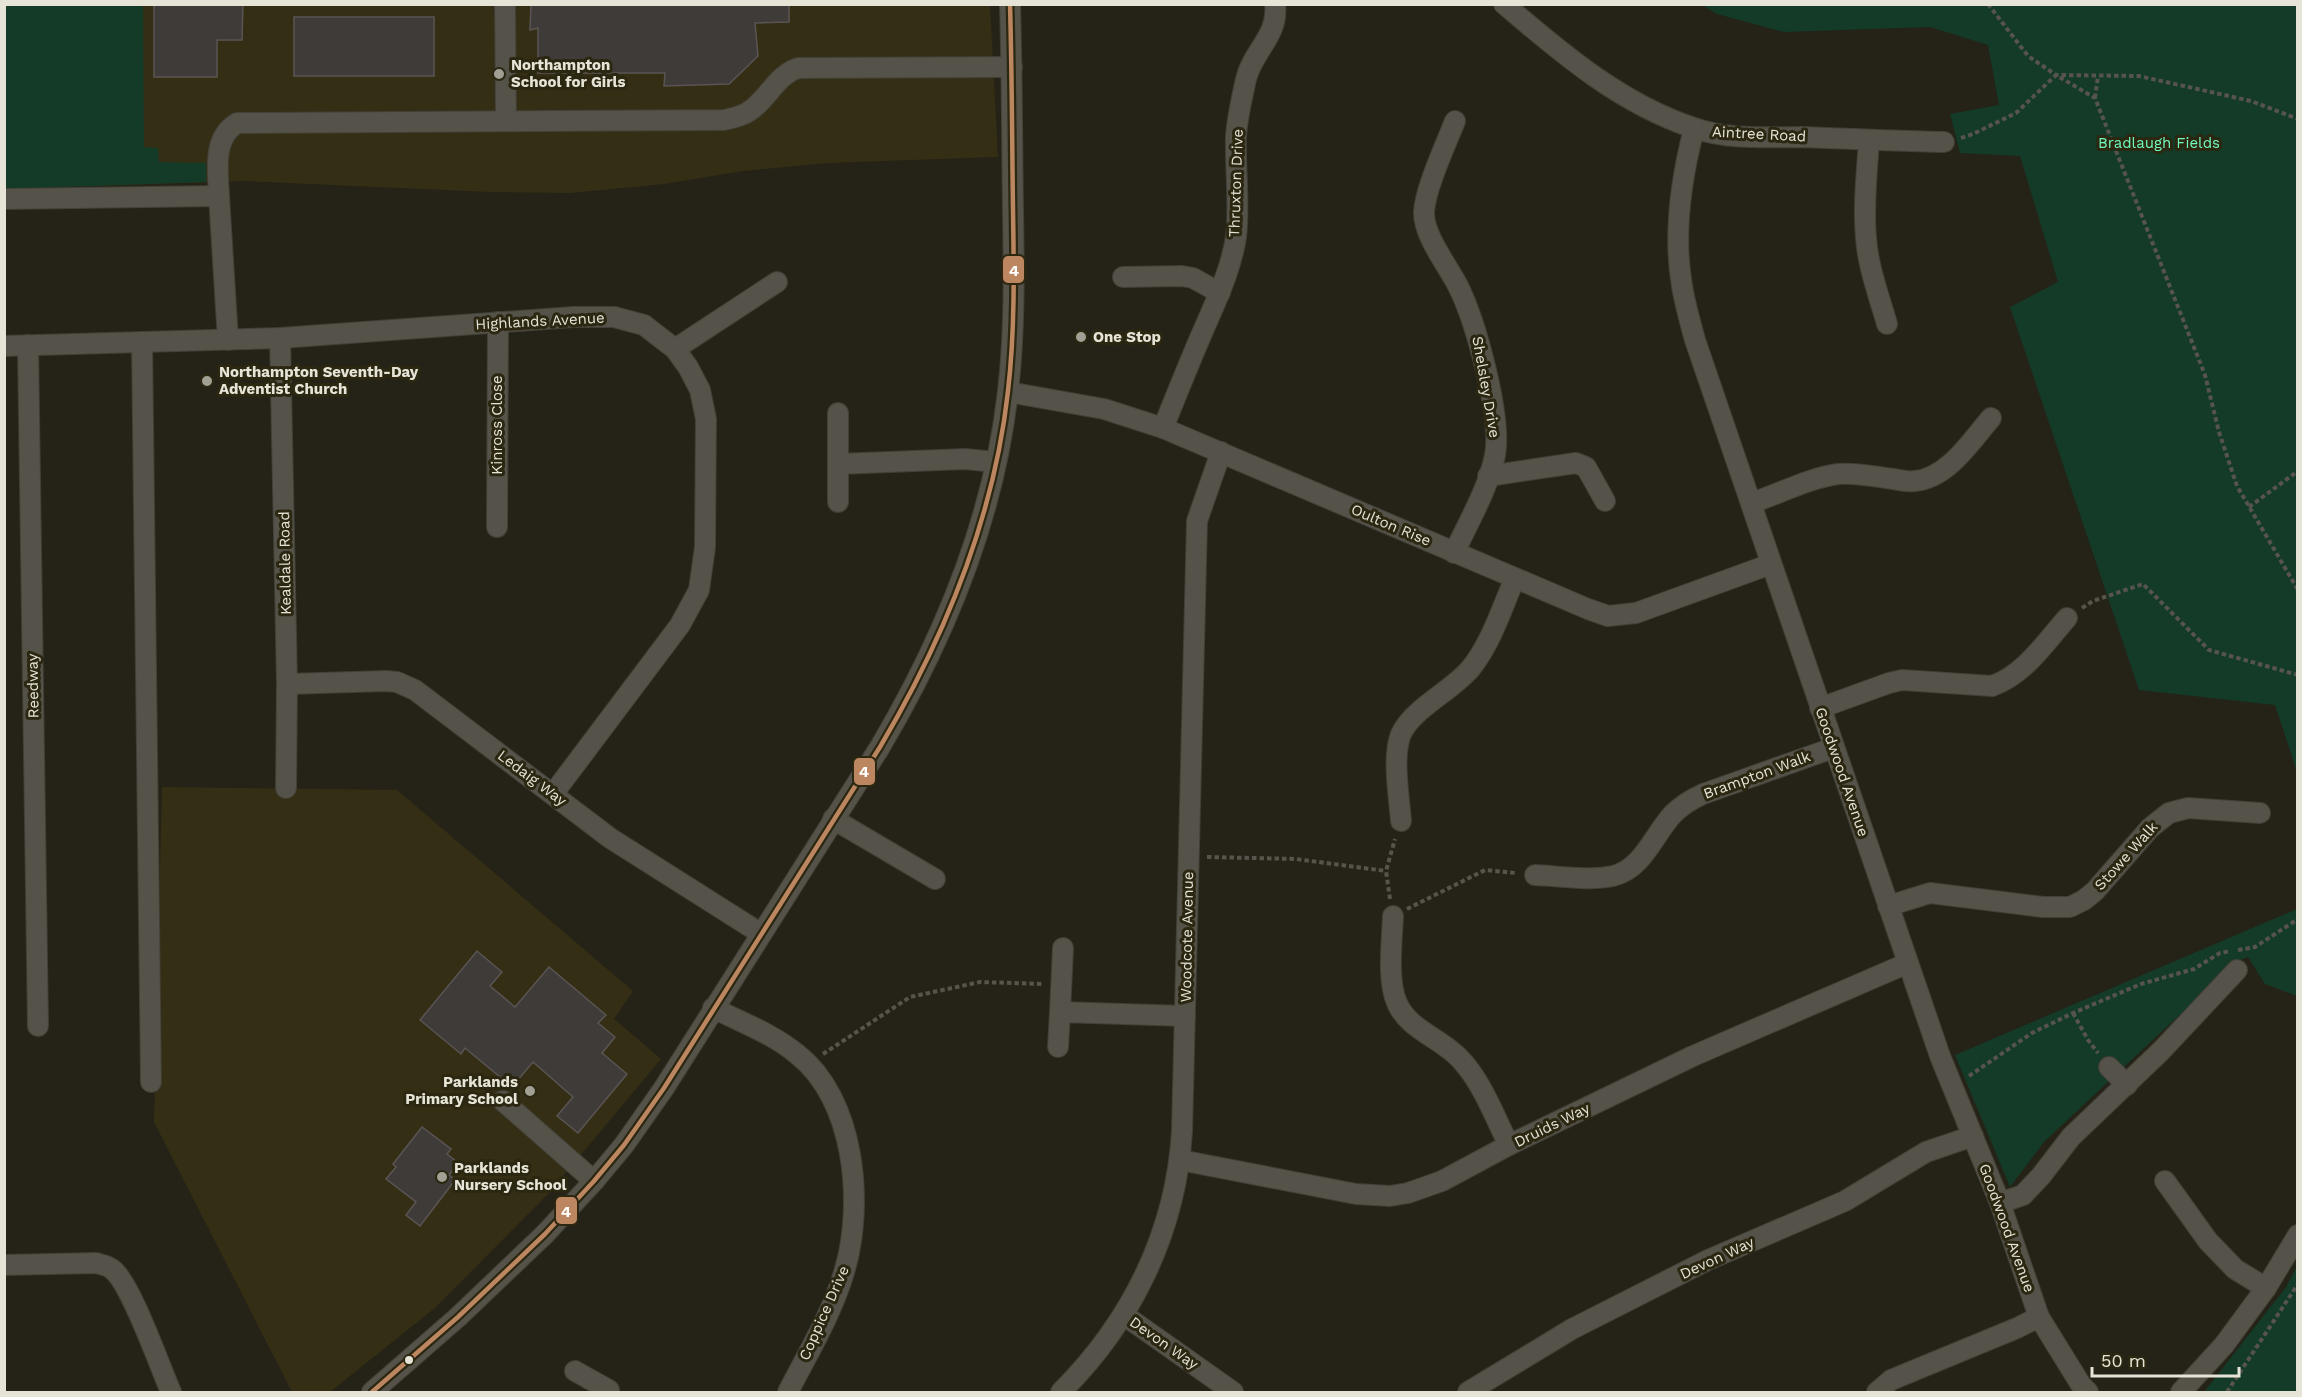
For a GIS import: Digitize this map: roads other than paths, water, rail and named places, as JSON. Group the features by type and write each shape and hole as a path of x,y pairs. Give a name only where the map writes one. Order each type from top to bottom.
{"street":[{"path":"505,4 506,121"},
{"path":"372,1392 500,1278 594,1181 651,1107 905,705 944,626 978,536 996,462 1008,392 1014,284 1010,4"},
{"name":"Thruxton Drive","path":"1163,428 1220,293 1233,254 1236,236 1238,119 1252,61 1274,27 1275,4"},
{"name":"Aintree Road","path":"1504,4 1566,56 1605,84 1663,116 1694,129 1738,136 1944,142"},
{"path":"228,340 219,196 221,141 226,129 237,123 724,120 747,112 783,77 798,68 1012,67"},
{"name":"Shelsley Drive","path":"1454,552 1488,476 1495,453 1496,433 1483,359 1468,307 1430,235 1424,214 1430,190 1455,121"},
{"name":"Goodwood Avenue","path":"1694,129 1682,186 1679,225 1682,286 1695,340 1833,748 1951,1084 2000,1203 2039,1317 2081,1385 2088,1392"},
{"path":"1869,140 1866,240 1870,264 1887,324"},
{"path":"4,199 219,196"},
{"path":"1123,277 1182,276 1193,278 1220,293"},
{"path":"675,349 777,282"},
{"name":"Highlands Avenue","path":"4,346 280,338 573,316 614,317 644,326 675,349 700,390 706,419 705,547 699,590 680,625 553,794"},
{"name":"Kinross Close","path":"497,527 498,322"},
{"name":"Kealdale Road","path":"280,338 287,684 286,788"},
{"path":"142,342 151,1082"},
{"name":"Reedway","path":"28,345 38,1026"},
{"name":"Oulton Rise","path":"1008,392 1104,409 1163,428 1608,616 1636,613 1771,564"},
{"path":"838,413 838,502"},
{"path":"1751,503 1839,474 1916,481 1931,477 1945,468 1991,418"},
{"name":"Woodcote Avenue","path":"1061,1392 1092,1359 1124,1315 1145,1277 1159,1246 1171,1208 1180,1160 1197,521 1221,452"},
{"path":"838,464 965,459 996,462"},
{"path":"1488,476 1576,463 1586,467 1605,501"},
{"path":"1401,821 1397,754 1402,734 1416,715 1459,680 1478,659 1515,578"},
{"path":"1820,708 1902,680 1992,686 2004,682 2023,668 2067,618"},
{"name":"Ledaig Way","path":"287,684 386,681 405,685 427,698 636,855 760,933"},
{"name":"Brampton Walk","path":"1534,875 1601,877 1623,873 1642,856 1671,816 1690,800 1833,748"},
{"name":"Stowe Walk","path":"1888,906 1930,893 2056,908 2070,906 2084,900 2095,891 2150,828 2169,813 2188,808 2260,813"},
{"path":"833,819 935,879"},
{"path":"1392,916 1392,983 1398,1005 1415,1025 1452,1050 1464,1062 1509,1145"},
{"path":"1058,1047 1063,948"},
{"name":"Druids Way","path":"1180,1160 1356,1194 1390,1196 1408,1193 1442,1181 1509,1145 1693,1056 1908,963"},
{"path":"2000,1203 2023,1195 2072,1137 2161,1051 2236,970"},
{"name":"Coppice Drive","path":"713,1008 781,1043 808,1064 821,1079 843,1124 853,1179 853,1227 845,1269 788,1392"},
{"path":"1060,1012 1185,1016"},
{"path":"2109,1067 2127,1085"},
{"path":"503,1101 594,1181"},
{"name":"Devon Way","path":"1468,1392 1572,1329 1708,1260 1845,1201 1926,1152 1973,1136"},
{"path":"2165,1181 2208,1241 2235,1269 2266,1288"},
{"path":"2181,1392 2224,1345 2266,1288 2298,1235"},
{"path":"4,1264 96,1263 114,1270 127,1290 171,1392"},
{"name":"Devon Way","path":"1124,1315 1233,1392"},
{"path":"1877,1392 1891,1380 2039,1317"},
{"path":"575,1371 610,1392"}],"place":[{"name":"Northampton School for Girls","path":"499,74"},
{"name":"One Stop","path":"1081,337"},
{"name":"Northampton Seventh-Day Adventist Church","path":"207,381"},
{"name":"Parklands Primary School","path":"530,1091"},
{"name":"Parklands Nursery School","path":"442,1177"}],"park label":[{"name":"Bradlaugh Fields","path":"2159,143"}]}
